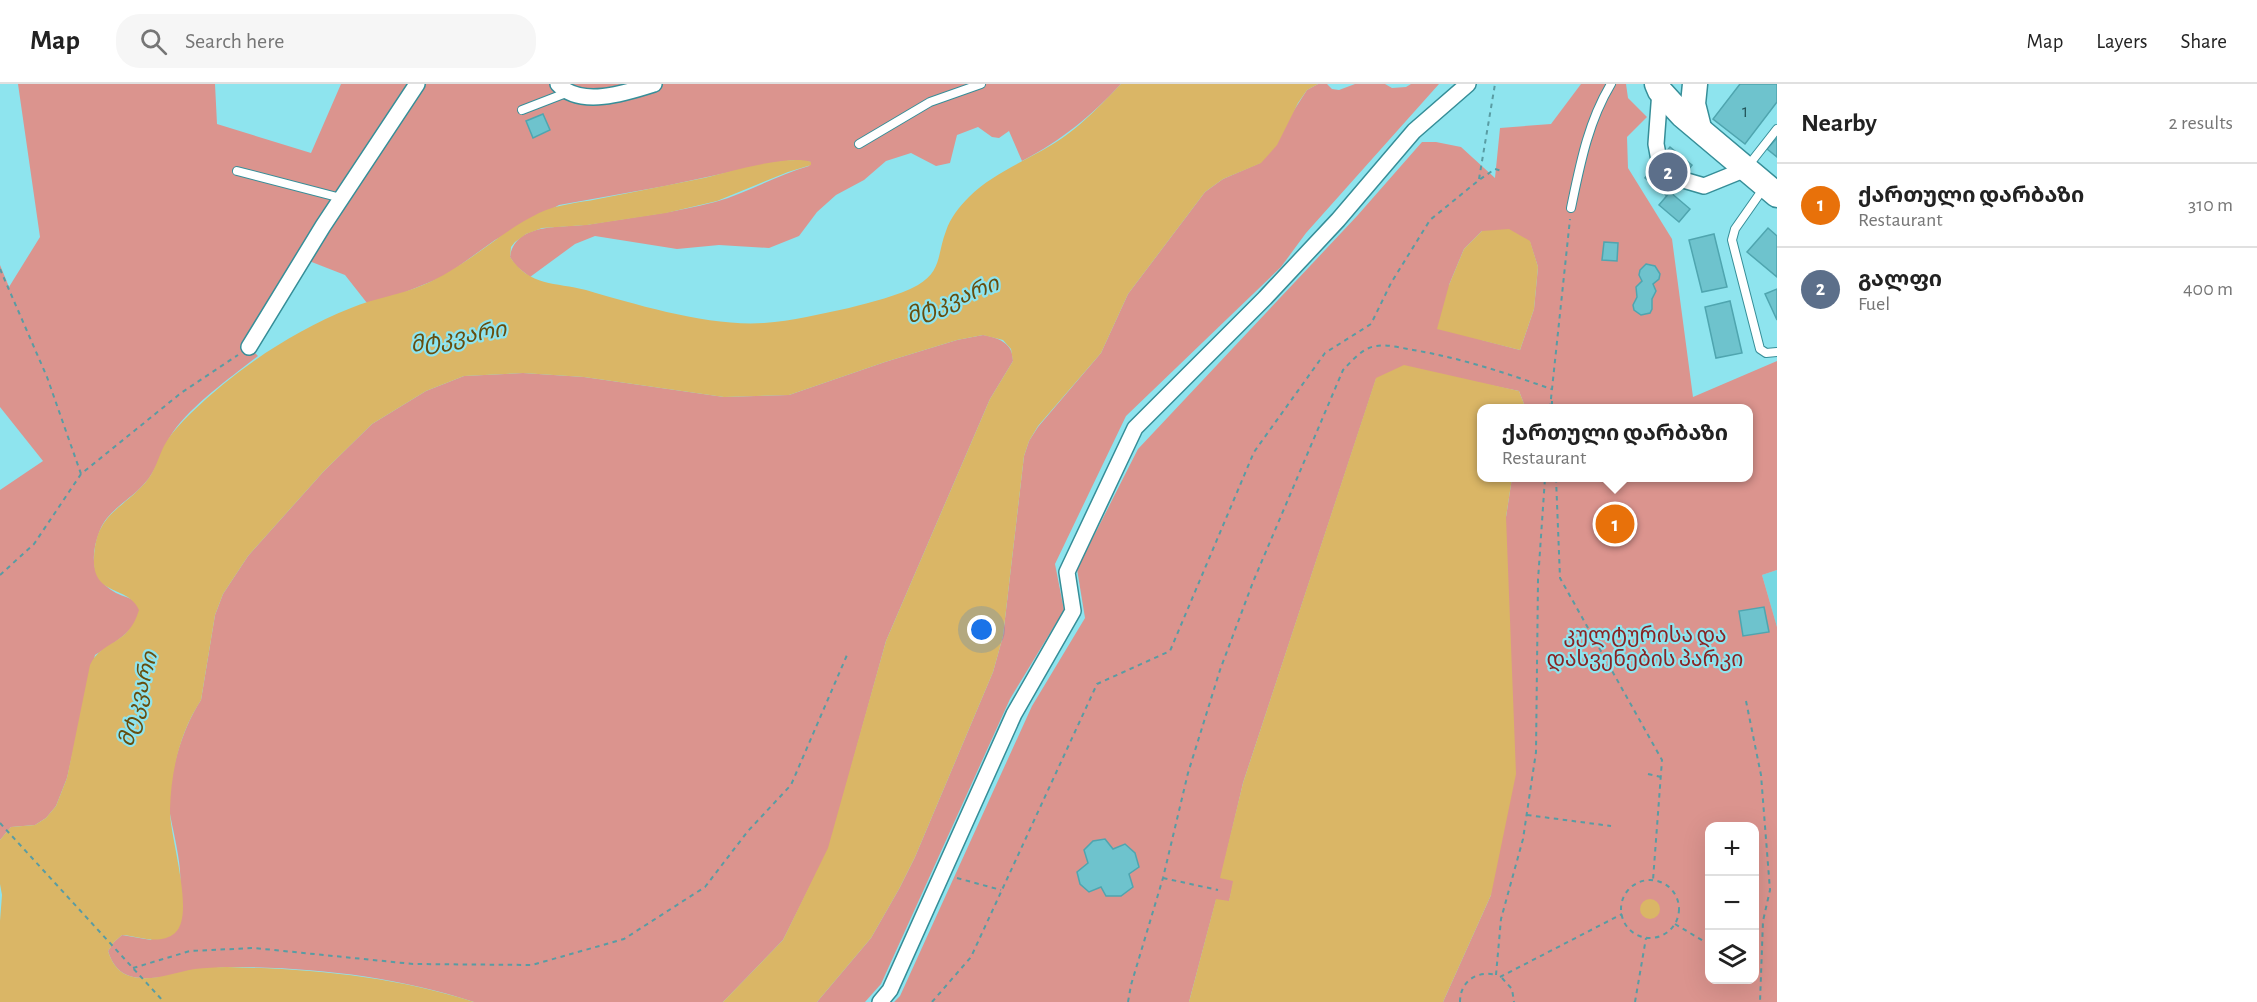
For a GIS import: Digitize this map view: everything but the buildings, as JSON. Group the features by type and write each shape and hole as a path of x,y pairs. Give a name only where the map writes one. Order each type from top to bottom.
{"main road":[{"path":"1695,84 1693,104 1699,128"},
{"path":"1658,88 1676,109 1771,190"}],"street":[{"path":"249,347 341,198 417,84"},
{"path":"562,89 597,97 637,90 654,84"},
{"path":"880,1002 890,990 1014,714 1073,611 1067,572 1135,428 1290,272 1414,131 1468,84"},
{"path":"1658,88 1656,144 1659,160"},
{"path":"1680,179 1704,186 1746,168"}],"lane":[{"path":"859,144 930,102 981,84"},
{"path":"1571,208 1585,145 1611,84"},
{"path":"522,110 562,89"},
{"path":"1746,168 1777,129"},
{"path":"237,171 341,198"},
{"path":"1771,190 1735,229 1732,240 1760,349 1766,353 1777,352"}],"path":[{"path":"1479,180 1495,84"},
{"path":"932,1002 971,957 1097,684 1170,651 1254,452 1325,353 1371,324 1391,283 1430,220 1495,169 1502,171"},
{"path":"1551,404 1571,208"},
{"path":"0,269 47,377 81,474"},
{"path":"1128,1002 1163,878 1188,773 1220,670 1253,582 1343,370 1359,353 1374,346 1385,345 1459,360 1551,389"},
{"path":"0,575 34,544 81,474 181,393 249,347"},
{"path":"1496,975 1501,919 1523,839 1536,752 1538,580 1545,482"},
{"path":"1556,482 1560,578 1662,760 1653,880"},
{"path":"133,968 190,951 254,948 413,964 532,964 624,939 705,887 748,831 791,785 847,655"},
{"path":"1746,701 1761,775 1770,890 1763,921 1760,1002"},
{"path":"1648,774 1661,777"},
{"path":"1527,815 1611,826"},
{"path":"0,824 164,1002"},
{"path":"942,874 1001,890"},
{"path":"1163,878 1218,890"},
{"path":"1653,880 1663,882 1676,896 1679,915 1675,924 1663,935 1646,938 1630,930 1622,914 1624,897 1636,884 1653,880"},
{"path":"1500,977 1622,914"},
{"path":"1675,924 1705,942"},
{"path":"1635,1002 1646,938"},
{"path":"1460,1002 1462,989 1473,977 1480,974 1500,977 1512,989 1514,1002"}],"shaded area":[{"path":"1777,570 1777,627 1762,575"}],"green space":[{"path":"18,84 215,84 217,124 311,153 341,84 1121,84 1075,127 1022,161 1009,131 999,138 992,137 978,127 957,135 950,163 936,166 911,153 886,161 864,180 836,195 817,212 799,236 769,248 719,245 677,249 595,236 575,244 530,277 516,266 510,257 514,245 522,237 543,228 592,224 715,202 809,166 811,162 794,160 772,163 665,186 559,205 495,240 445,276 403,293 367,303 345,275 304,259 249,347 258,356 212,392 181,422 169,439 149,478 108,517 100,530 94,557 97,574 107,587 137,603 140,610 138,618 126,634 95,655 67,778 56,806 46,818 35,825 11,827 0,840 0,490 43,461 0,407 0,265 9,287 40,237"},
{"path":"1318,84 1327,84 1332,89 1339,90 1355,84 1385,84 1392,88 1406,87 1411,84 1439,84 1306,233 1281,267 1126,416 1055,564 1064,610 1010,699 881,984 865,1002 817,1002 871,938 899,889 915,857 993,672 1003,636 1024,456 1029,441 1038,427 1101,353 1128,294 1205,192 1223,179 1260,163 1307,90"},
{"name":"კულტურისა და დასვენების პარკი","path":"1581,84 1626,84 1628,98 1647,117 1627,137 1628,168 1672,239 1693,397 1777,361 1777,570 1762,575 1777,627 1777,1002 1443,1002 1491,895 1506,517 1511,482 1753,482 1753,404 1524,404 1519,391 1470,381 1376,379 1243,783 1221,877 1234,880 1229,902 1216,900 1189,1002 894,1002 900,996 1032,706 1085,618 1077,569 1138,449 1357,216 1422,142 1461,147 1495,178 1500,128 1551,124","holes":["1482,231 1530,242 1538,267 1534,309 1520,350 1482,340 1449,285 1464,249"]},
{"path":"983,335 1004,342 1011,350 1013,361 990,399 886,641 829,848 783,940 723,1002 474,1002 413,986 321,971 227,967 162,977 137,978 120,971 115,965 108,951 114,942 122,935 151,940 179,887 179,862 170,814 170,786 182,740 201,700 215,615 223,594 248,556 324,471 372,424 426,391 464,376 523,373 584,377 724,397 789,395 885,362 957,340"}],"water":[{"name":"მტკვარი","path":"1121,84 1318,84 1307,90 1277,145 1261,163 1223,179 1205,192 1128,294 1101,353 1038,426 1029,441 1024,456 1003,636 993,672 915,857 899,889 871,938 817,1002 723,1002 783,940 828,848 886,641 990,399 1013,361 1011,349 1003,340 983,335 957,340 789,395 724,397 584,377 523,373 464,376 426,391 372,424 324,471 248,556 223,594 215,615 201,700 187,725 172,780 170,809 182,893 181,924 175,933 162,939 122,935 108,951 117,968 135,977 152,978 215,967 321,972 413,986 474,1002 0,1002 2,895 0,840 11,827 35,825 46,818 56,806 67,778 90,665 101,651 128,631 139,610 134,602 99,579 95,570 94,558 99,532 111,514 148,479 164,446 176,428 227,381 246,366 307,328 360,305 438,278 509,230 546,210 789,160 811,162 811,165 717,201 666,213 587,225 542,228 526,234 515,242 511,247 510,257 526,274 544,282 586,290 674,314 721,322 785,321 893,296 918,285 931,274 938,261 950,221 969,197 998,174 1071,132"},
{"path":"1509,229 1530,241 1538,267 1534,309 1520,350 1437,329 1449,285 1464,249 1482,231"},
{"path":"1404,365 1519,391 1524,404 1477,404 1477,482 1511,482 1506,517 1516,774 1491,895 1443,1002 1189,1002 1216,899 1229,901 1233,881 1220,878 1243,783 1376,378"},
{"path":"1646,899 1654,899 1660,905 1660,913 1654,919 1646,919 1640,913 1640,905"}],"tunnel":[{"path":"1659,160 1680,179"}],"place":[{"name":"გალფი","path":"1668,172"},
{"name":"ქართული დარბაზი","path":"1615,524"}]}
